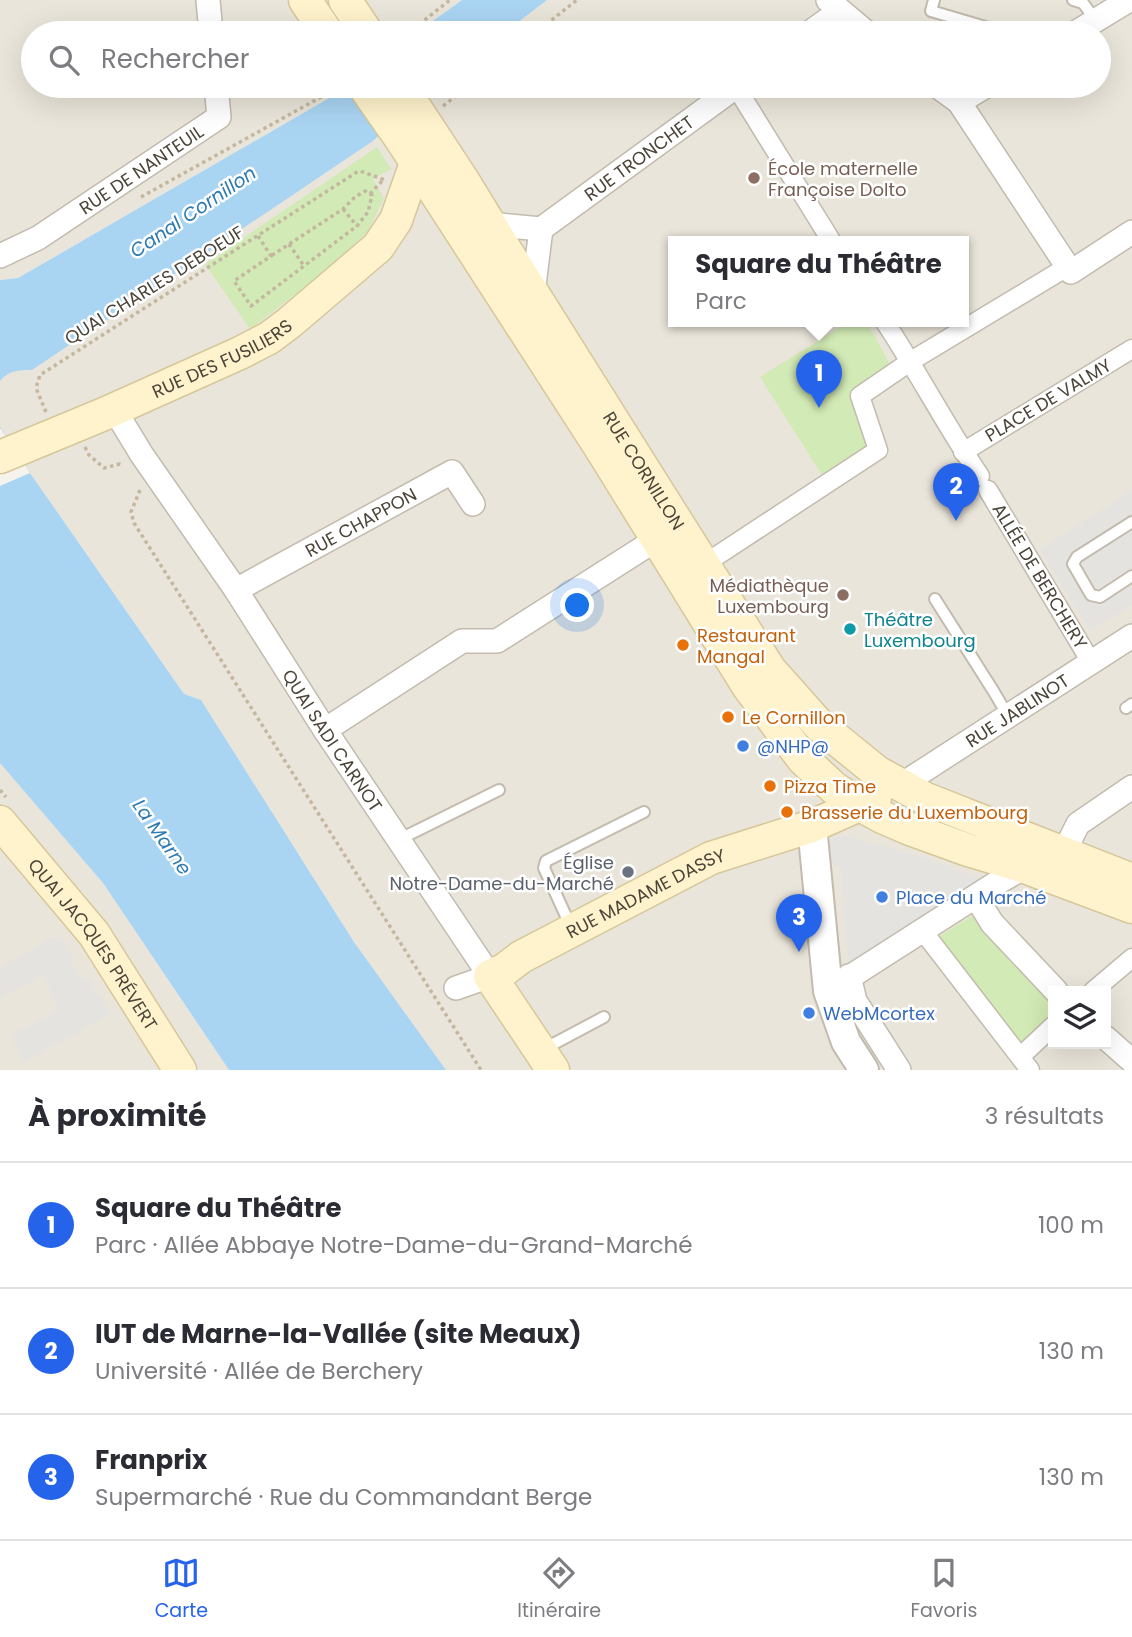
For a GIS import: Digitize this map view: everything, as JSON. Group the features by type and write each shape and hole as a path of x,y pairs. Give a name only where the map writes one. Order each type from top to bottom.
{"main road":[{"path":"305,0 319,21"},
{"path":"345,0 358,21"},
{"path":"375,98 414,141"},
{"path":"404,98 414,141"},
{"name":"RUE DES FUSILIERS","path":"0,457 56,426 114,409 240,353 269,338 289,323 368,237 396,220 393,190 414,141"},
{"name":"RUE CORNILLON","path":"414,141 450,216 600,447 748,686 808,765 834,788 860,805 910,829 1025,867 1132,907"},
{"name":"RUE CORNILLON","path":"414,141 464,182 763,659 778,680 819,725 877,772 926,799 1132,880"},
{"name":"RUE DES FUSILIERS","path":"368,237 419,218 450,216"},
{"name":"RUE MADAME DASSY","path":"490,976 504,970 521,957 712,858 812,826 901,785"},
{"name":"QUAI JACQUES PRÉVERT","path":"0,822 94,934 180,1070"},
{"name":"QUAI SADI CARNOT","path":"490,976 547,1060"}],"street":[{"path":"208,0 210,21"},
{"path":"1096,21 1129,0"},
{"path":"821,21 834,6 852,21"},
{"name":"RUE DE NANTEUIL","path":"0,256 38,238 219,117 217,98"},
{"name":"RUE TRONCHET","path":"541,229 721,98"},
{"path":"744,98 828,236"},
{"path":"954,98 959,102 1070,272 1132,232"},
{"path":"959,102 966,98"},
{"path":"414,141 461,207 489,224 541,229 533,293"},
{"path":"450,216 471,229 533,293"},
{"path":"969,326 1067,267"},
{"name":"ALLÉE DE BERCHERY","path":"888,327 1091,662"},
{"path":"702,562 715,557 878,450 860,396 967,327"},
{"name":"PLACE DE VALMY","path":"963,452 1132,349"},
{"name":"QUAI SADI CARNOT","path":"114,409 490,976"},
{"name":"RUE CHAPPON","path":"236,590 452,472 472,504"},
{"path":"325,730 462,641 497,641 657,539"},
{"name":"RUE JABLINOT","path":"901,785 1132,636"},
{"path":"1063,854 1079,824 1132,787"},
{"path":"812,826 839,984 846,1042 864,1070"},
{"path":"839,984 1025,867"},
{"path":"975,897 992,923 1051,986"},
{"path":"922,930 1025,1063 1048,1033"},
{"path":"1099,986 1132,958"},
{"path":"456,988 490,976"},
{"path":"839,984 855,1001 900,1070"},
{"path":"1111,1042 1132,1061"}],"lane":[{"path":"934,0 931,11 965,21"},
{"path":"1073,0 1083,3 1096,21"},
{"path":"1132,522 1077,557 1073,564 1091,595 1100,597 1132,576"},
{"path":"935,599 1008,716"},
{"path":"398,840 499,790"},
{"path":"572,930 544,868 546,861 644,812"},
{"path":"547,1060 604,1017"}],"path":[{"path":"423,21 450,0"},
{"path":"550,21 576,0"},
{"path":"139,198 314,98"},
{"path":"414,141 457,98"},
{"name":"QUAI CHARLES DEBOEUF","path":"56,426 36,388 40,374 358,172"},
{"path":"368,237 304,266 251,306 234,281 343,209 365,191 370,194 393,190"},
{"path":"368,237 370,194"},
{"path":"343,209 368,237"},
{"path":"258,236 271,256"},
{"path":"289,244 304,266"},
{"path":"56,426 104,468 120,464 131,470"},
{"path":"138,480 141,492 131,512 134,523 481,1070"}],"shaded area":[{"path":"0,0 462,0 433,21 21,21 21,98 329,98 18,278 0,280"},
{"path":"547,0 1132,0 1132,1070 446,1070 354,942 201,700 184,694 0,427 0,381 14,370 32,369 373,141 419,98 1111,98 1111,21 520,21"},
{"path":"1132,490 1132,605 1090,631 1040,550"},
{"path":"0,763 103,883 229,1070 0,1070"},
{"name":"Place du Marché","path":"853,836 865,842 920,856 995,884 849,976 841,870 839,866 827,864 827,845 836,837"},
{"path":"61,937 73,957 72,965 79,976 89,979 111,1014 24,1062 11,1036 59,1009 43,975 0,999 0,968 51,938"}],"green space":[{"path":"377,147 391,169 373,179 384,198 368,231 331,267 250,329 205,264"},
{"path":"840,327 870,327 890,365 852,390 869,445 822,475 760,377"},
{"path":"972,916 1048,1000 1048,1020 1018,1049 935,939"}],"water":[{"path":"462,0 547,0 520,21 433,21"},
{"name":"Canal Cornillon","path":"329,98 419,98 373,141 32,370 11,373 0,381 0,280 18,278"},
{"name":"La Marne","path":"0,427 184,694 201,700 354,942 446,1070 229,1070 103,883 0,763"}],"pier":[{"path":"0,429 30,473 0,486"}],"place":[{"name":"École maternelle Françoise Dolto","path":"754,178"},
{"name":"Square du Théâtre","path":"819,408"},
{"name":"IUT de Marne-la-Vallée (site Meaux)","path":"956,521"},
{"name":"Médiathèque Luxembourg","path":"843,595"},
{"name":"Théâtre Luxembourg","path":"850,629"},
{"name":"Restaurant Mangal","path":"683,645"},
{"name":"Le Cornillon","path":"728,717"},
{"name":"@NHP@","path":"743,746"},
{"name":"Pizza Time","path":"770,786"},
{"name":"Brasserie du Luxembourg","path":"787,812"},
{"name":"Église Notre-Dame-du-Marché","path":"628,872"},
{"name":"Place du Marché","path":"882,897"},
{"name":"Franprix","path":"799,952"},
{"name":"WebMcortex","path":"809,1013"}]}
